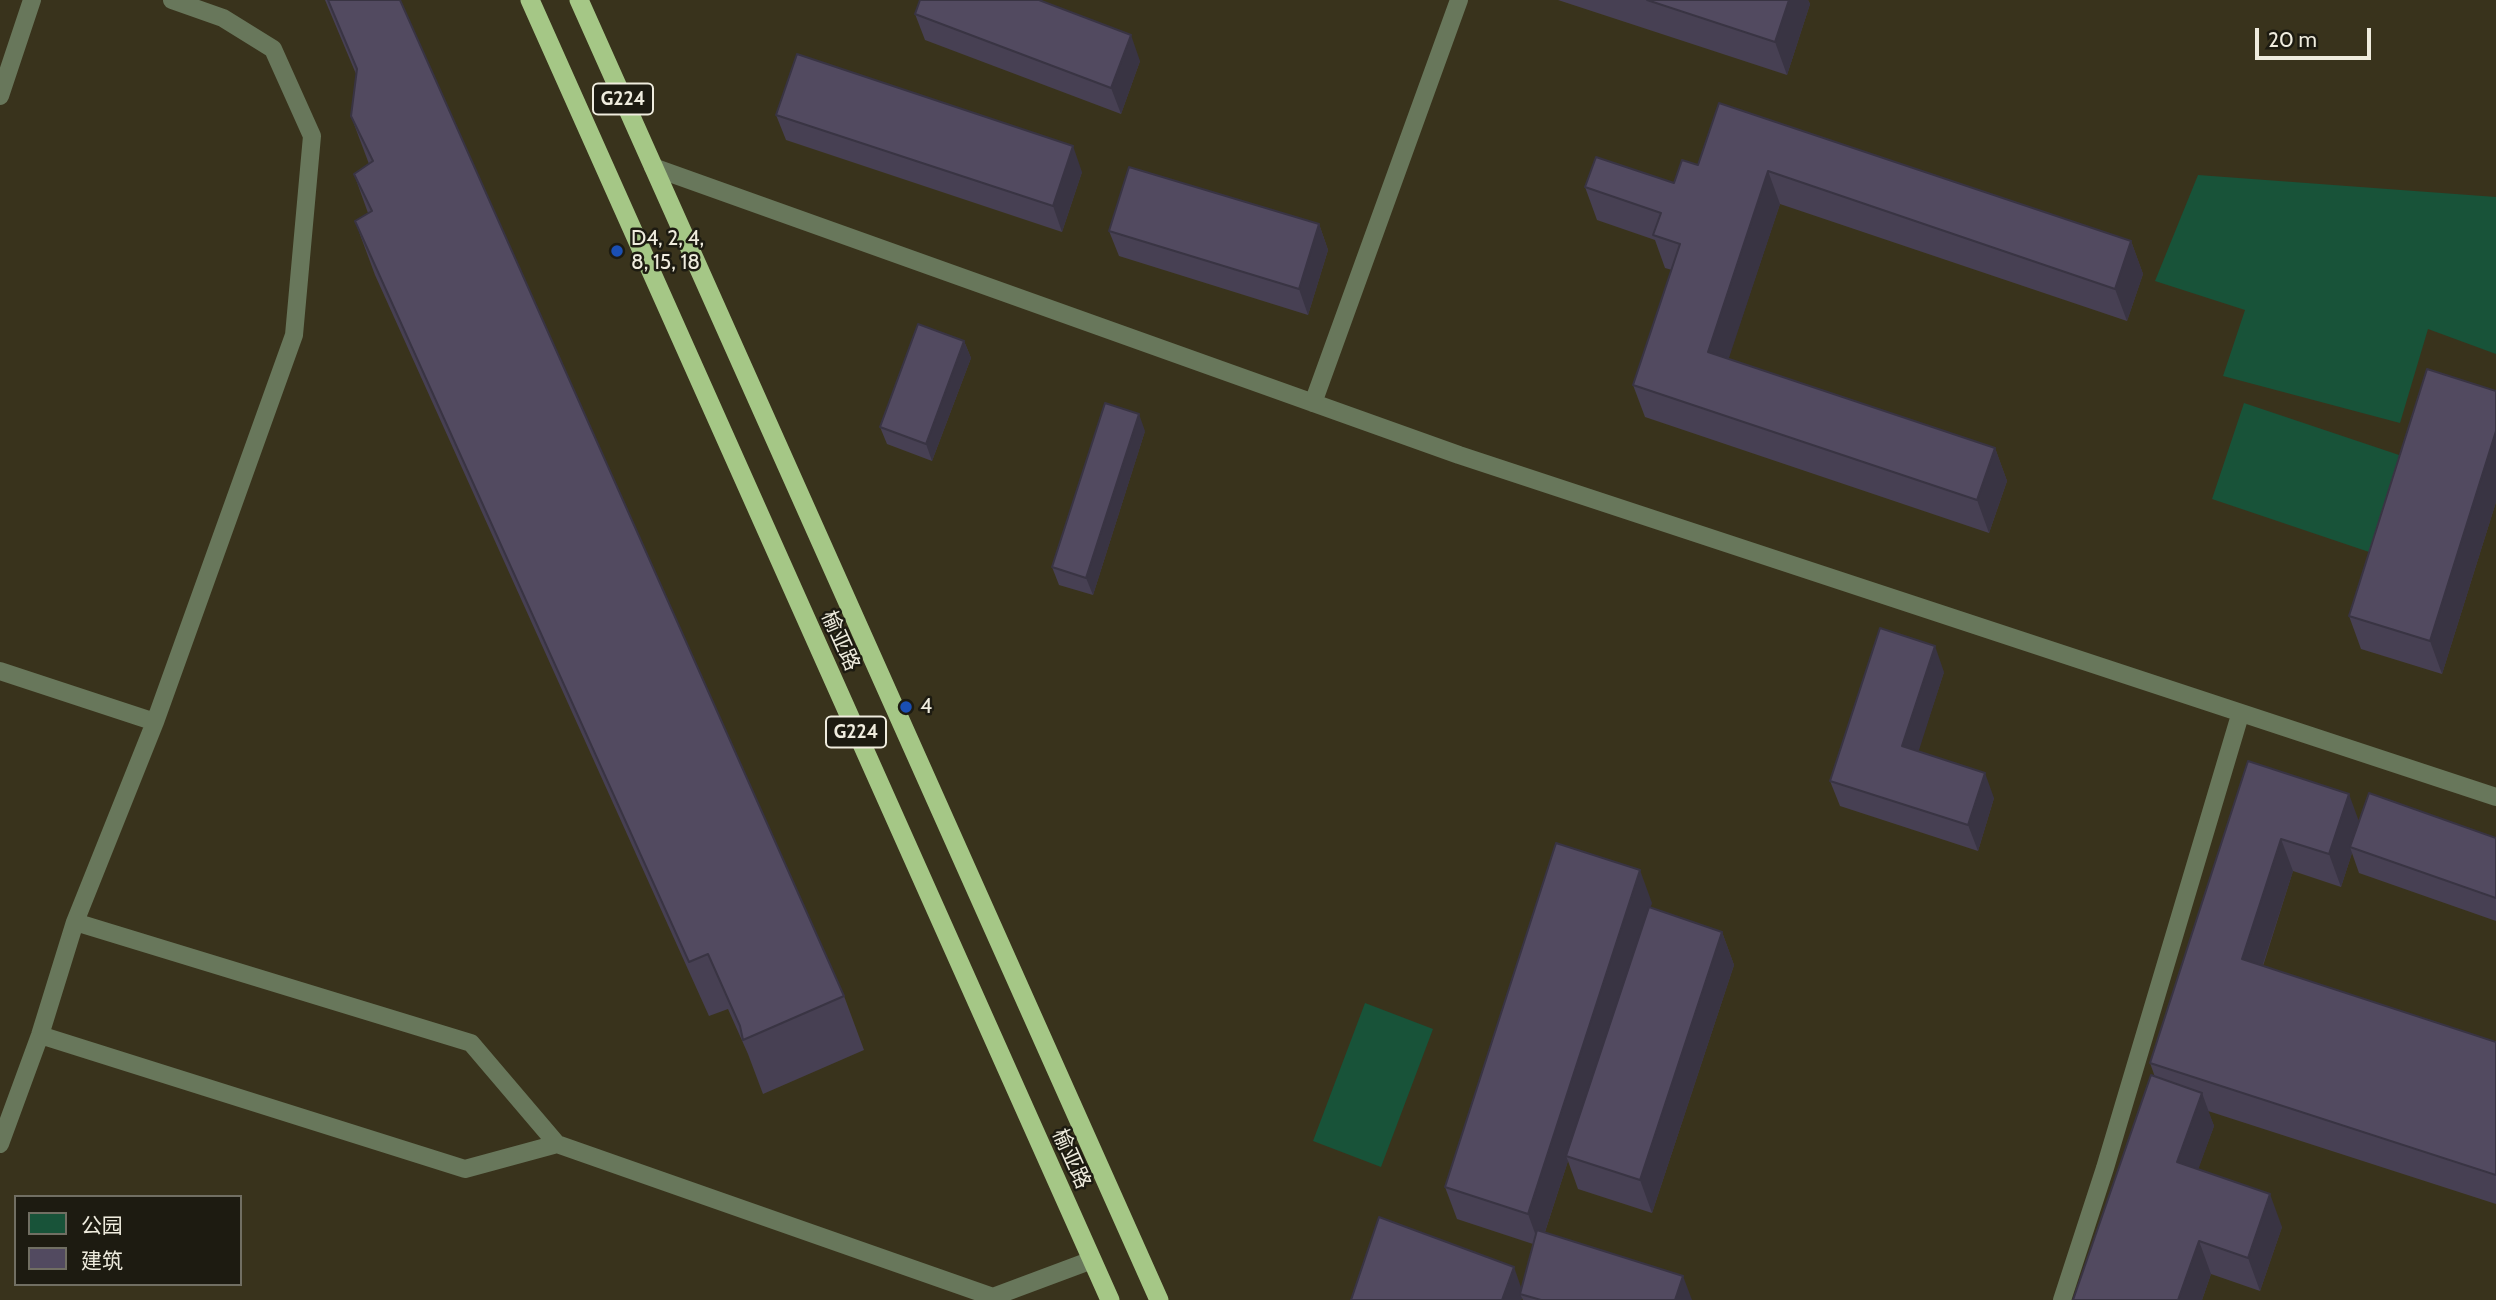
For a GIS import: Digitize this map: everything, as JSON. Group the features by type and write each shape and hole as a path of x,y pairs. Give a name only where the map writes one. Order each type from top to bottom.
{"highway":[{"name":"榆亚路","path":"530,0 1110,1300"},
{"name":"榆亚路","path":"579,0 1159,1300"}],"lane":[{"path":"0,96 32,0"},
{"path":"0,1144 40,1035 75,922 155,722 294,335 312,136 273,49 223,18 172,0"},
{"path":"1313,402 1459,0"},
{"path":"653,167 1459,455 2240,715 2496,797"},
{"path":"0,671 155,722"},
{"path":"2062,1300 2105,1168 2240,715"},
{"path":"75,922 471,1043 557,1144 993,1297 1092,1260"},
{"path":"40,1035 465,1169 557,1144"}],"green space":[{"path":"2198,175 2496,197 2496,354 2428,329 2400,423 2223,376 2245,310 2155,281"},
{"path":"2244,403 2414,460 2381,556 2212,499"},
{"path":"1365,1003 1433,1029 1381,1167 1313,1141"}],"building":[{"path":"328,0 400,0 844,996 743,1040 740,1026 708,954 689,962 355,221 372,211 354,174 373,161 351,116 357,69"},
{"path":"920,0 1039,0 1131,35 1111,88 915,14"},
{"path":"1647,0 1789,0 1775,42"},
{"path":"797,54 1073,146 1053,206 776,115"},
{"path":"1719,103 2131,241 2115,289 1768,171 1708,352 1995,448 1977,500 1633,385 1680,244 1653,235 1661,213 1585,187 1596,157 1674,183 1682,160 1698,165"},
{"path":"1129,167 1319,224 1299,289 1109,231"},
{"path":"918,324 964,341 926,444 880,427"},
{"path":"2427,369 2496,391 2496,431 2430,641 2349,616"},
{"path":"1105,403 1139,414 1086,578 1052,567"},
{"path":"1880,628 1935,646 1902,746 1985,773 1968,825 1830,781"},
{"path":"2248,761 2349,794 2329,854 2281,839 2242,959 2496,1042 2496,1175 2150,1063"},
{"path":"2369,793 2496,838 2496,898 2350,847"},
{"path":"1556,843 1640,870 1528,1214 1445,1187"},
{"path":"1649,907 1722,932 1640,1180 1566,1156"},
{"path":"2151,1075 2202,1093 2177,1162 2270,1194 2248,1258 2199,1241 2178,1300 2073,1300"},
{"path":"1379,1217 1514,1267 1502,1300 1351,1300"},
{"path":"1537,1230 1683,1276 1675,1300 1541,1300 1520,1294"}],"place":[{"name":"D4, 2, 4, 8, 15, 18","path":"617,251"},
{"name":"4","path":"906,707"}]}
